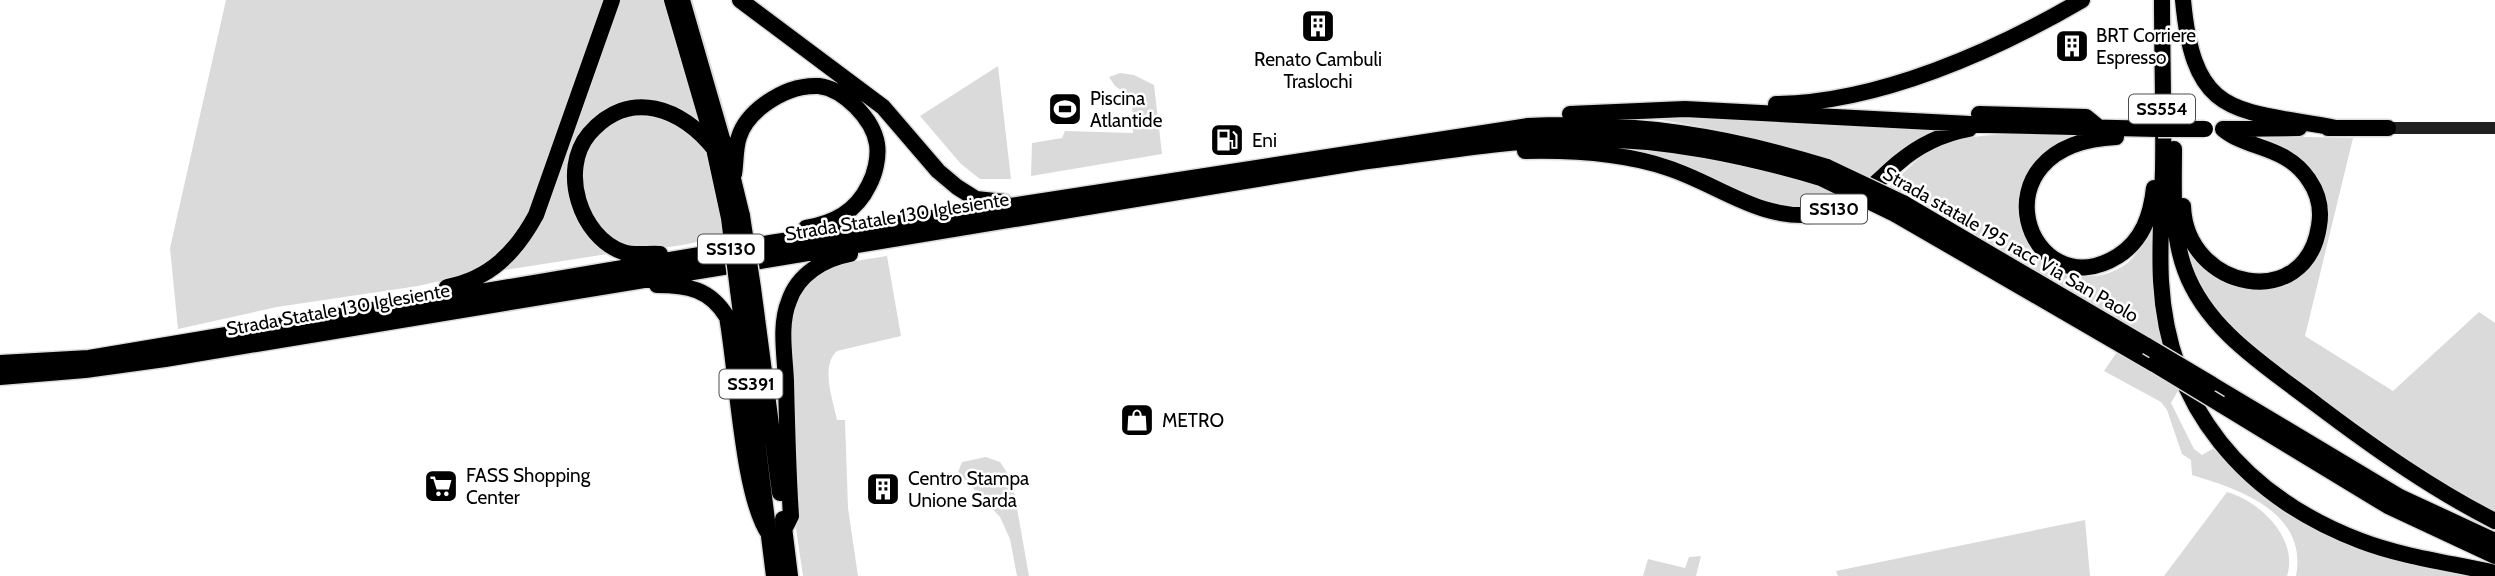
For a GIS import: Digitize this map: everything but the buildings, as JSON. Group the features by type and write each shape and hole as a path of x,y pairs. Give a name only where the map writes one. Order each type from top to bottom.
{"highway":[{"path":"378,309 393,298 477,279 495,267 523,238 536,215 612,0"},
{"path":"740,0 883,107 938,171 957,187 975,199 1027,204"},
{"path":"1632,110 1639,104 1658,103 1782,104 1885,86 1964,58 2082,0"},
{"name":"SS554","path":"2162,0 2163,163 2168,217"},
{"name":"SS554","path":"2168,217 2174,144 2172,0"},
{"path":"2183,0 2192,59 2212,93 2246,111 2336,128"},
{"path":"734,174 739,138 756,110 775,96 789,90 821,86 846,97 864,116 877,142 875,167 866,192 837,220 780,232 770,243"},
{"path":"694,255 623,252 596,233 583,213 575,189 578,160 588,135 612,115 645,106 671,112 718,145"},
{"name":"SS130","path":"1989,125 1948,133 1928,141 1898,163 1866,193 1844,206 1821,214 1795,216 1750,206 1683,173 1644,162 1562,152 1488,152 1466,141 1474,125 1632,110 1737,110 1989,125 2099,128 2127,132"},
{"path":"1953,121 1963,115 2045,115 2086,117 2099,128"},
{"path":"2163,163 2155,175 2150,217 2139,237 2125,252 2106,264 2082,267 2062,262 2044,252 2031,234 2025,213 2028,192 2036,172 2070,145 2090,139 2158,129 2388,128"},
{"path":"2174,144 2182,156 2184,220 2191,239 2204,259 2222,273 2242,281 2264,282 2287,274 2308,256 2318,236 2321,218 2319,198 2308,178 2295,164 2260,144 2234,138 2222,129"},
{"name":"Strada statale 195 racc Via San Paolo","path":"1466,141 1583,139 1661,143 1824,172 1899,208 2147,346 2400,497 2495,541"},
{"name":"Strada Statale 130 Iglesiente","path":"0,363 89,358 770,243 1466,141"},
{"name":"Strada Statale 130 Iglesiente","path":"0,377 85,370 165,359 1349,164 1466,141"},
{"name":"SS391","path":"718,145 734,174 736,217 777,532 790,576"},
{"name":"SS391","path":"718,145 736,217"},
{"name":"Strada statale 195 racc Via San Paolo","path":"1899,208 2388,506 2495,556"},
{"path":"2168,217 2193,286 2223,327 2249,353 2388,458 2495,521"},
{"path":"2168,217 2161,282 2172,351 2181,379 2214,436 2264,489 2301,514 2363,542 2495,573"},
{"path":"620,283 690,285 712,298 727,317 748,466 760,522 777,532 791,516 784,339 789,300 799,282 815,267 836,257 900,246 922,234"},
{"name":"SS391","path":"774,576 777,532"}],"main road":[{"path":"671,0 718,145"},
{"path":"682,0 718,145"},
{"path":"2388,128 2495,128"}],"shaded area":[{"path":"226,0 606,0 540,189 519,234 488,264 462,276 418,286 277,307 178,329 170,248"},
{"path":"618,0 664,0 701,123 675,107 645,100 631,100 603,111 586,132 573,184 572,203 583,227 614,253 499,271 508,265"},
{"path":"998,66 1011,179 980,179 961,164 920,116"},
{"path":"1120,73 1134,75 1154,85 1162,154 1031,176 1032,143 1062,138 1065,131 1133,133 1132,98 1115,86 1109,77"},
{"path":"630,112 670,115 703,146 715,186 723,237 678,246 643,248 619,243 597,226 583,201 579,187 582,160 590,144 602,132"},
{"path":"1650,114 1955,125 1847,202 1801,211 1750,197 1664,158 1600,146 1692,151 1817,185 1829,163 1736,134 1640,117"},
{"path":"1996,135 2073,135 2076,138 2042,156 2025,180 2020,206 2027,232 2043,255 2065,270 2091,276 2125,265 2139,249 2154,224 2158,321 2179,389 2171,403 2194,449 2202,455 2214,448 2242,478 2273,503 2321,531 2489,576 2296,576 2297,554 2291,535 2281,520 2249,496 2192,475 2191,460 2182,454 2167,410 2161,402 2104,371 2117,352 2159,378 2144,339 1887,189 1923,156 1957,140"},
{"path":"2267,136 2353,138 2305,336 2393,391 2479,312 2495,323 2495,516 2448,490 2403,460 2294,378 2236,331 2209,298 2190,255 2218,279 2242,287 2264,286 2292,275 2326,218 2289,152 2265,139"},
{"path":"887,256 901,336 837,351 832,357 828,374 837,420 845,420 848,508 858,576 803,576 795,522 790,322 796,303 813,279 838,266"},
{"path":"986,457 1000,462 1012,480 1029,576 1017,576 1010,539 1000,517 958,472 962,462"},
{"path":"2227,492 2252,504 2274,524 2287,549 2287,576 2164,576"},
{"path":"2085,520 2090,576 1838,576 1836,571"},
{"path":"1701,556 1696,576 1643,576 1648,559 1685,568 1689,557"}],"place":[{"name":"Renato Cambuli Traslochi","path":"1318,26"},
{"name":"BRT Corriere Espresso","path":"2072,46"},
{"name":"Piscina Atlantide","path":"1065,109"},
{"name":"Eni","path":"1227,140"},
{"name":"METRO","path":"1137,420"},
{"name":"FASS Shopping Center","path":"441,486"},
{"name":"Centro Stampa Unione Sarda","path":"883,489"}]}
